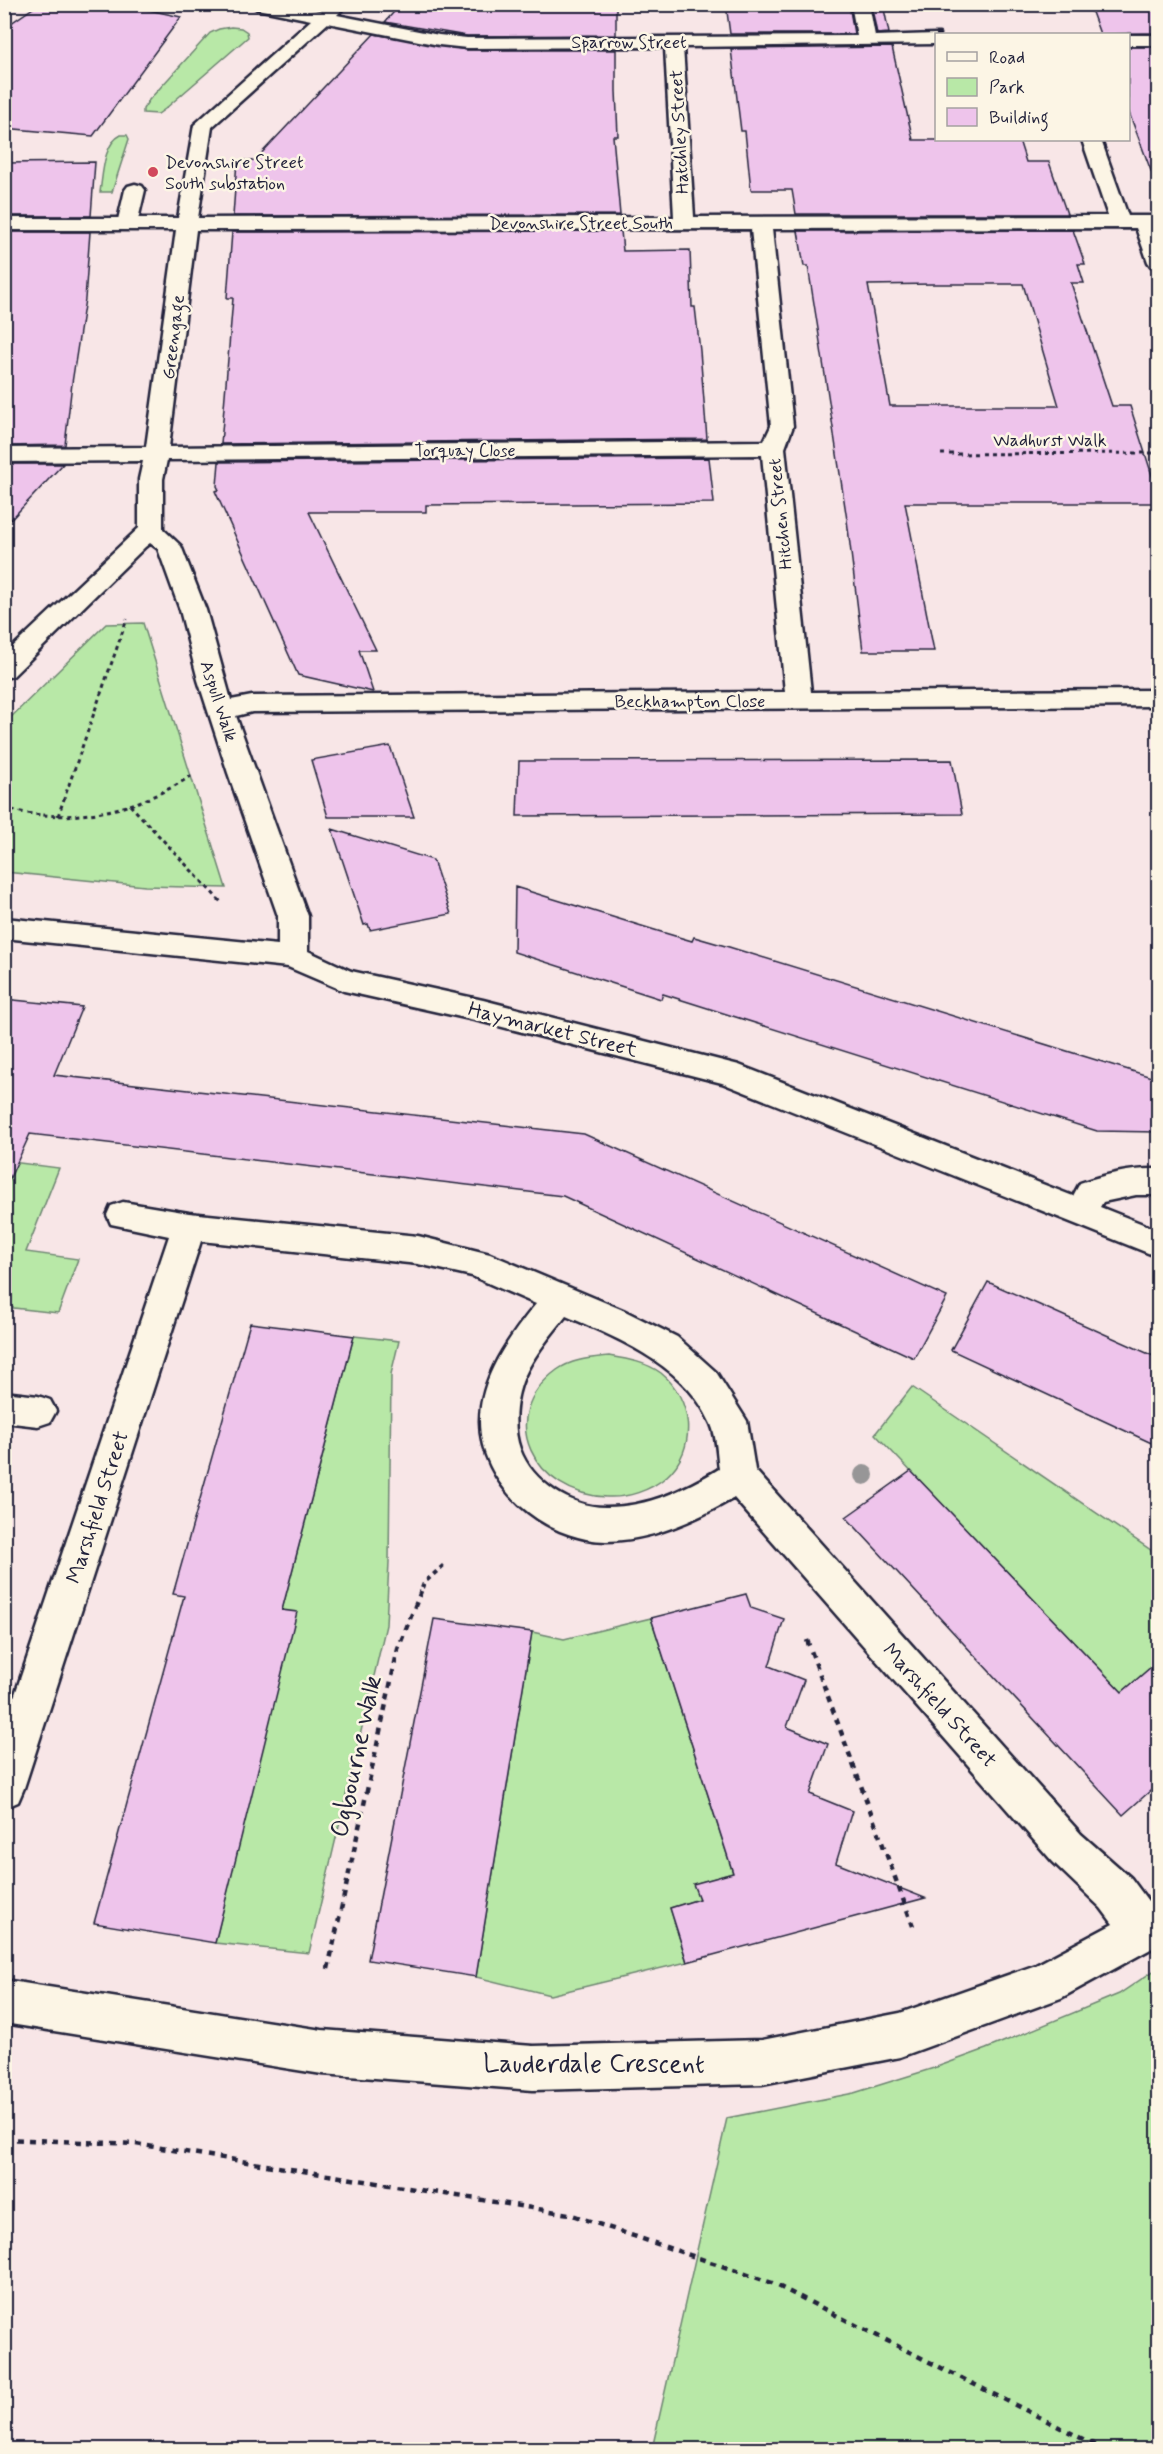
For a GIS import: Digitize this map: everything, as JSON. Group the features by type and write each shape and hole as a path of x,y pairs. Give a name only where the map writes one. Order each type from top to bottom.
{"street":[{"name":"Sparrow Street","path":"257,4 440,40 467,43 935,39"},
{"name":"Greengage","path":"158,452 202,125 339,4"},
{"path":"860,4 867,40"},
{"path":"1130,40 1158,40"},
{"name":"Hatchley Street","path":"674,41 684,223"},
{"path":"1091,141 1120,222"},
{"path":"127,224 135,190"},
{"path":"1151,222 1158,262"},
{"name":"Devonshire Street South","path":"4,224 1151,222"},
{"name":"Hitchen Street","path":"761,223 782,426 773,448 799,700"},
{"name":"Torquay Close","path":"4,455 773,448"},
{"path":"4,670 135,542 151,531 151,479 158,452"},
{"name":"Aspull Walk","path":"151,531 169,546 193,610 222,710 293,916 293,957"},
{"name":"Beckhampton Close","path":"222,710 252,704 1158,698"},
{"name":"Haymarket Street","path":"4,928 293,957 344,981 483,1011 729,1073 1158,1244"},
{"path":"1081,1213 1092,1192 1136,1182 1158,1182"},
{"path":"123,1215 189,1226 418,1250 478,1264 611,1320 664,1347 704,1383 729,1421 738,1477 700,1500 632,1523 595,1523 561,1515 528,1493 507,1465 497,1436 501,1392 515,1360 560,1299"},
{"name":"Marshfield Street","path":"4,1788 189,1226"},
{"name":"Marshfield Street","path":"738,1477 1067,1848 1151,1924"},
{"name":"Lauderdale Crescent","path":"4,2001 322,2052 357,2055 533,2068 762,2062 900,2035 1046,1983 1151,1924"}],"path":[{"name":"Wadhurst Walk","path":"941,454 1158,453"},
{"path":"58,816 129,613"},
{"path":"4,808 35,816 88,815 130,805 160,794 196,772"},
{"path":"130,805 225,906"},
{"name":"Ogbourne Walk","path":"328,1970 398,1649 424,1583 445,1564"},
{"path":"804,1631 913,1926"},
{"path":"4,2139 136,2144 569,2214 772,2283 1105,2450"}],"green space":[{"path":"231,27 241,28 247,32 248,37 165,109 158,114 143,113 149,100 210,33"},
{"path":"121,135 127,135 129,139 112,192 100,192 107,152 115,139"},
{"path":"143,623 226,888 145,886 5,872 5,723 106,624"},
{"path":"4,1161 59,1168 26,1252 78,1259 58,1313 5,1307"},
{"path":"354,1336 399,1341 391,1374 386,1625 309,1953 215,1943 266,1732 282,1610"},
{"path":"609,1356 643,1364 661,1373 680,1396 688,1424 683,1453 676,1466 666,1477 646,1490 615,1497 582,1493 560,1483 543,1468 531,1450 526,1430 528,1409 538,1389 557,1370 575,1361"},
{"path":"912,1387 1158,1555 1158,1729 1139,1709 1137,1680 1122,1692 875,1434"},
{"path":"651,1618 733,1873 694,1884 699,1899 670,1908 687,1962 550,1995 476,1977 532,1632 564,1639"},
{"path":"1158,1968 1158,2449 652,2449 727,2118 854,2093 934,2068 1119,1994"}],"building":[{"path":"39,4 122,4 181,17 93,136 4,128 4,28"},
{"path":"401,4 616,4 616,35 467,36 385,22"},
{"path":"726,4 849,4 854,34 730,34"},
{"path":"871,4 883,4 889,33 877,34"},
{"path":"1089,4 1158,4 1158,33 1100,33"},
{"path":"374,34 467,50 616,50 618,136 613,136 620,215 233,216 237,161 255,160"},
{"path":"892,47 913,140 1019,141 1026,162 1049,162 1067,214 796,214 792,190 751,190 745,131 741,131 731,49"},
{"path":"1130,47 1158,47 1158,175 1153,176 1130,115"},
{"path":"95,162 91,216 4,216 4,163"},
{"path":"1073,230 1085,264 1078,264 1084,283 1071,283 1112,406 1130,406 1158,494 1158,503 905,503 934,651 863,651 847,520 818,329 808,266 804,266 798,231","holes":["1023,284 1059,406 890,406 868,285"]},
{"path":"621,231 623,251 690,250 692,307 695,307 700,351 707,439 221,444 233,298 227,298 232,232"},
{"path":"4,232 90,232 85,299 65,445 4,446 4,350 9,317 4,317"},
{"path":"709,458 714,503 426,505 426,512 309,512 376,650 359,650 373,692 298,675 215,491 219,490 217,486 219,462"},
{"path":"4,464 63,464 4,527"},
{"path":"390,746 414,817 328,817 311,760"},
{"path":"952,760 962,814 517,816 519,761"},
{"path":"332,829 433,860 451,914 370,930 368,924 364,925"},
{"path":"515,887 692,941 694,937 729,947 1158,1079 1158,1132 1097,1131 663,994 661,999 514,952"},
{"path":"4,999 82,1007 54,1075 584,1134 947,1297 914,1358 563,1196 30,1134 4,1191"},
{"path":"988,1282 1158,1358 1158,1446 951,1350"},
{"path":"250,1323 354,1336 282,1610 297,1612 215,1943 94,1923 184,1596 173,1594"},
{"path":"911,1471 1122,1692 1158,1661 1158,1784 1123,1815 846,1517"},
{"path":"746,1594 751,1608 784,1619 769,1666 804,1680 787,1727 828,1744 810,1794 852,1811 836,1863 925,1898 687,1962 670,1908 699,1899 693,1884 733,1873 651,1618"},
{"path":"434,1619 532,1632 476,1977 368,1960"}],"place":[{"name":"Devonshire Street South substation","path":"153,172"}]}
